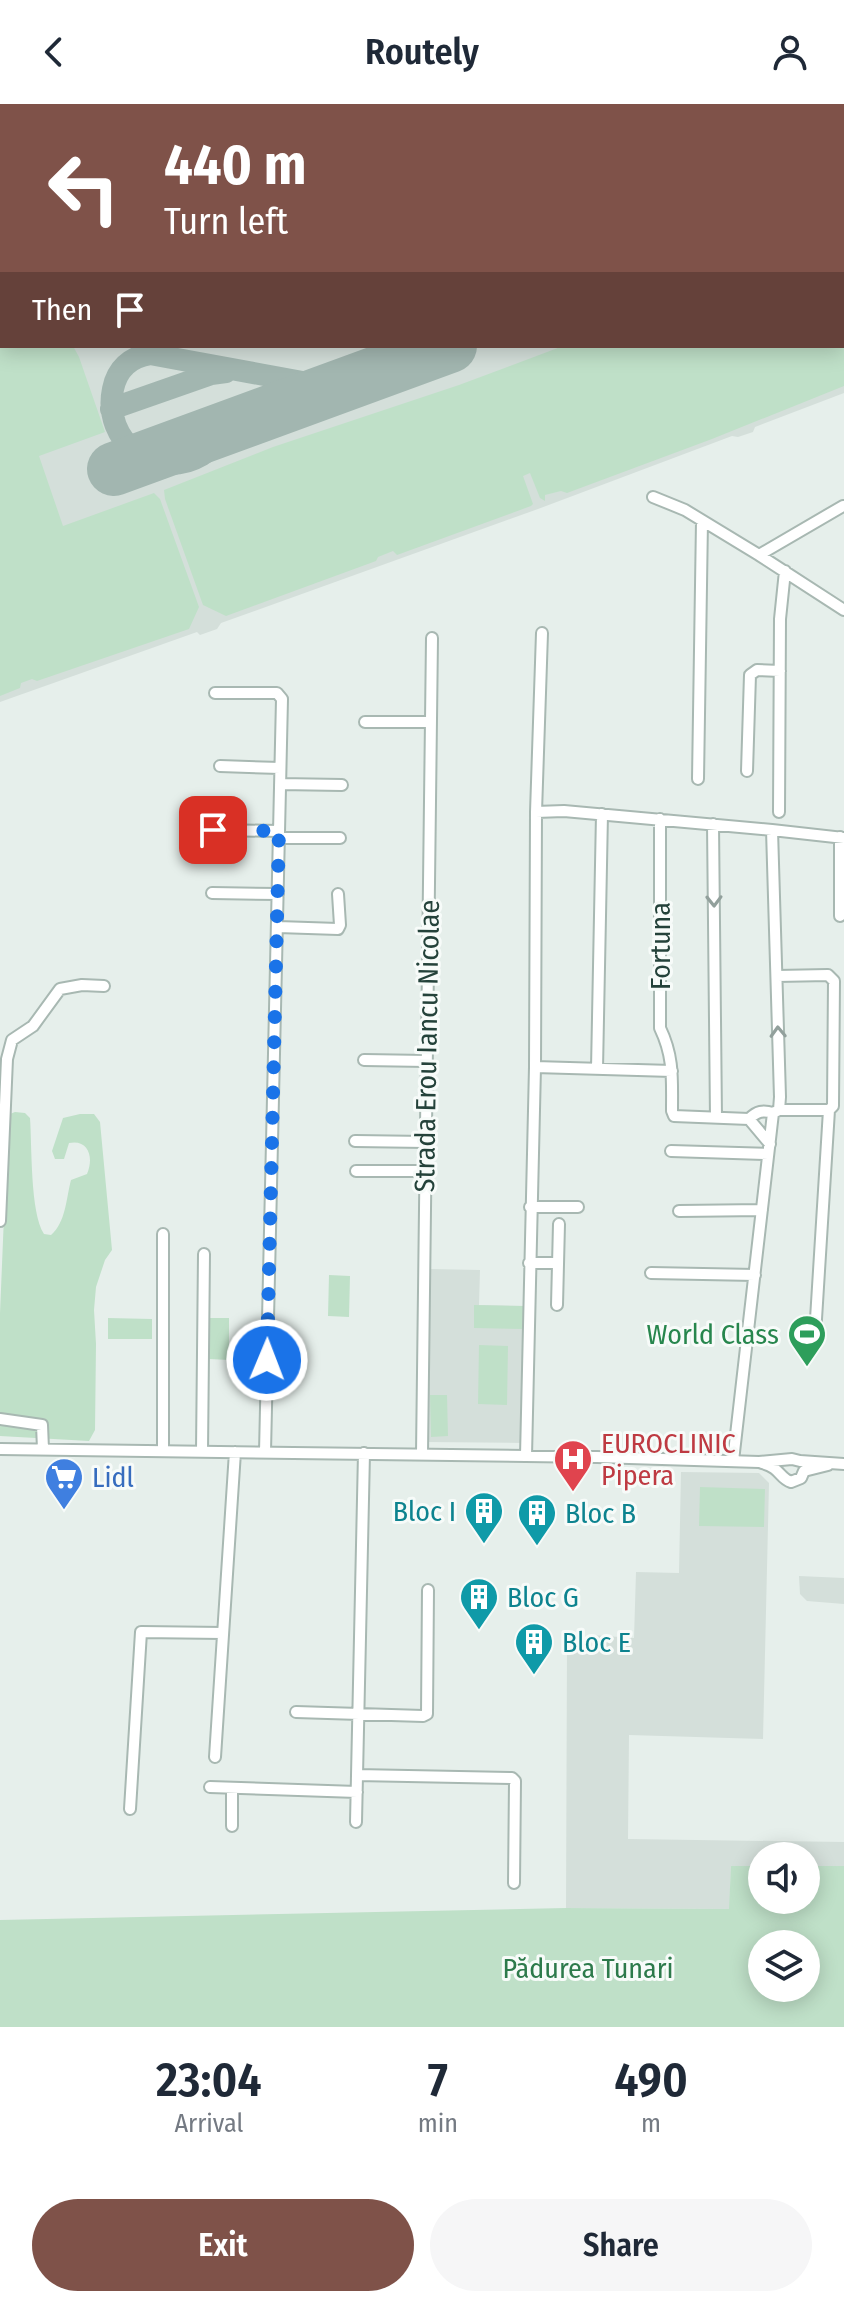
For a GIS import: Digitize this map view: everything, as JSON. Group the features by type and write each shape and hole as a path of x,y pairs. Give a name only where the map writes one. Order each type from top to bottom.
{"street":[{"path":"653,497 671,503 702,521 844,610"},
{"path":"759,555 843,506"},
{"path":"698,779 702,521"},
{"path":"779,812 780,619 785,571"},
{"path":"526,1456 535,1067 536,812 542,633"},
{"name":"Strada Erou Iancu Nicolae","path":"422,1454 432,638"},
{"path":"747,771 750,675 757,670 780,671"},
{"path":"215,693 277,693 282,699 265,1452"},
{"path":"365,722 431,722"},
{"path":"220,766 280,768"},
{"path":"280,784 342,785"},
{"path":"536,812 602,814 842,838 840,916"},
{"path":"597,1069 602,814"},
{"name":"Fortuna","path":"660,819 660,1028 668,1046 672,1071 672,1111 674,1116 716,1118"},
{"path":"713,824 716,1118 749,1119 762,1111 829,1110"},
{"path":"213,830 340,838"},
{"path":"733,1461 769,1149 776,1112 777,976 772,830"},
{"path":"212,893 278,894"},
{"path":"278,927 338,929 338,894"},
{"path":"777,976 828,975 834,981 833,1106 829,1110 815,1335"},
{"path":"0,1221 7,1059 12,1040 33,1026 60,989 82,985 104,986"},
{"path":"364,1060 427,1061"},
{"path":"535,1067 672,1071"},
{"path":"749,1119 769,1149"},
{"path":"355,1141 426,1142"},
{"path":"671,1151 769,1149"},
{"path":"356,1171 426,1171"},
{"path":"530,1207 578,1207"},
{"path":"679,1211 762,1210"},
{"path":"557,1305 559,1224"},
{"path":"163,1234 163,1451"},
{"path":"202,1451 204,1254"},
{"path":"529,1263 558,1263"},
{"path":"651,1273 755,1275"},
{"path":"0,1419 42,1425 43,1449"},
{"path":"0,1449 422,1454 797,1464"},
{"path":"215,1757 235,1452"},
{"path":"356,1822 364,1453"},
{"path":"759,1462 774,1467 791,1482 799,1480 797,1464"},
{"path":"781,1472 782,1464 841,1464"},
{"path":"296,1712 427,1714 428,1590"},
{"path":"130,1809 141,1632 223,1633"},
{"path":"357,1775 512,1778 515,1781 514,1883"},
{"path":"210,1787 357,1792"},
{"path":"232,1788 232,1826"}],"shaded area":[{"path":"0,348 844,348 844,393 755,427 753,432 732,436 221,623 217,629 200,635 197,632 0,702"},
{"path":"430,1269 480,1270 479,1305 525,1306 523,1443 427,1442"},
{"path":"681,1472 759,1473 769,1483 763,1739 629,1735 628,1839 844,1842 844,1866 820,1866 820,1842 748,1842 748,1866 731,1866 730,1909 566,1908 567,1648 591,1649 591,1635 634,1638 636,1572 679,1573"},
{"path":"799,1576 844,1578 844,1604 807,1601 800,1594"}],"green space":[{"path":"0,348 74,348 105,432 39,456 63,526 154,493 160,499 199,607 189,629 37,681 32,679 0,696"},
{"path":"558,348 844,348 844,386 712,439 567,493 561,491 545,495 545,501 540,498 530,473 523,476 533,504 531,506 397,555 393,551 378,557 376,561 226,616 203,605 164,490 273,447 459,385"},
{"path":"25,1113 30,1118 36,1211 44,1234 51,1235 63,1217 71,1180 87,1174 90,1162 88,1151 76,1143 69,1143 64,1159 55,1159 52,1151 63,1118 94,1114 100,1122 112,1250 105,1260 96,1287 95,1430 89,1441 0,1436 0,1313 8,1120 10,1114"},
{"path":"329,1275 350,1276 349,1317 328,1316"},
{"path":"474,1305 525,1306 525,1329 474,1328"},
{"path":"108,1318 152,1319 152,1339 108,1339"},
{"path":"209,1318 229,1318 229,1360 209,1359"},
{"path":"479,1345 508,1346 507,1405 478,1404"},
{"path":"430,1395 447,1395 448,1436 431,1437"},
{"path":"700,1487 765,1489 764,1527 699,1526"},
{"name":"Pădurea Tunari","path":"731,1866 748,1866 748,1914 820,1914 820,1866 844,1866 844,2027 0,2027 0,1920 566,1908 729,1909"}],"taxiway":[{"path":"227,428 202,455 167,464 150,460 124,440 116,425 112,408 113,389 121,370 131,361 150,354 308,383 355,381"},
{"path":"111,409 211,374 226,372"}],"runway":[{"path":"114,469 445,348"}],"place":[{"name":"World Class","path":"807,1368"},
{"name":"EUROCLINIC Pipera","path":"573,1493"},
{"name":"Lidl","path":"64,1511"},
{"name":"Bloc I","path":"484,1545"},
{"name":"Bloc B","path":"537,1547"},
{"name":"Bloc G","path":"479,1631"},
{"name":"Bloc E","path":"534,1676"}],"route":[{"path":"213,830 279,831 267,1360"}]}
